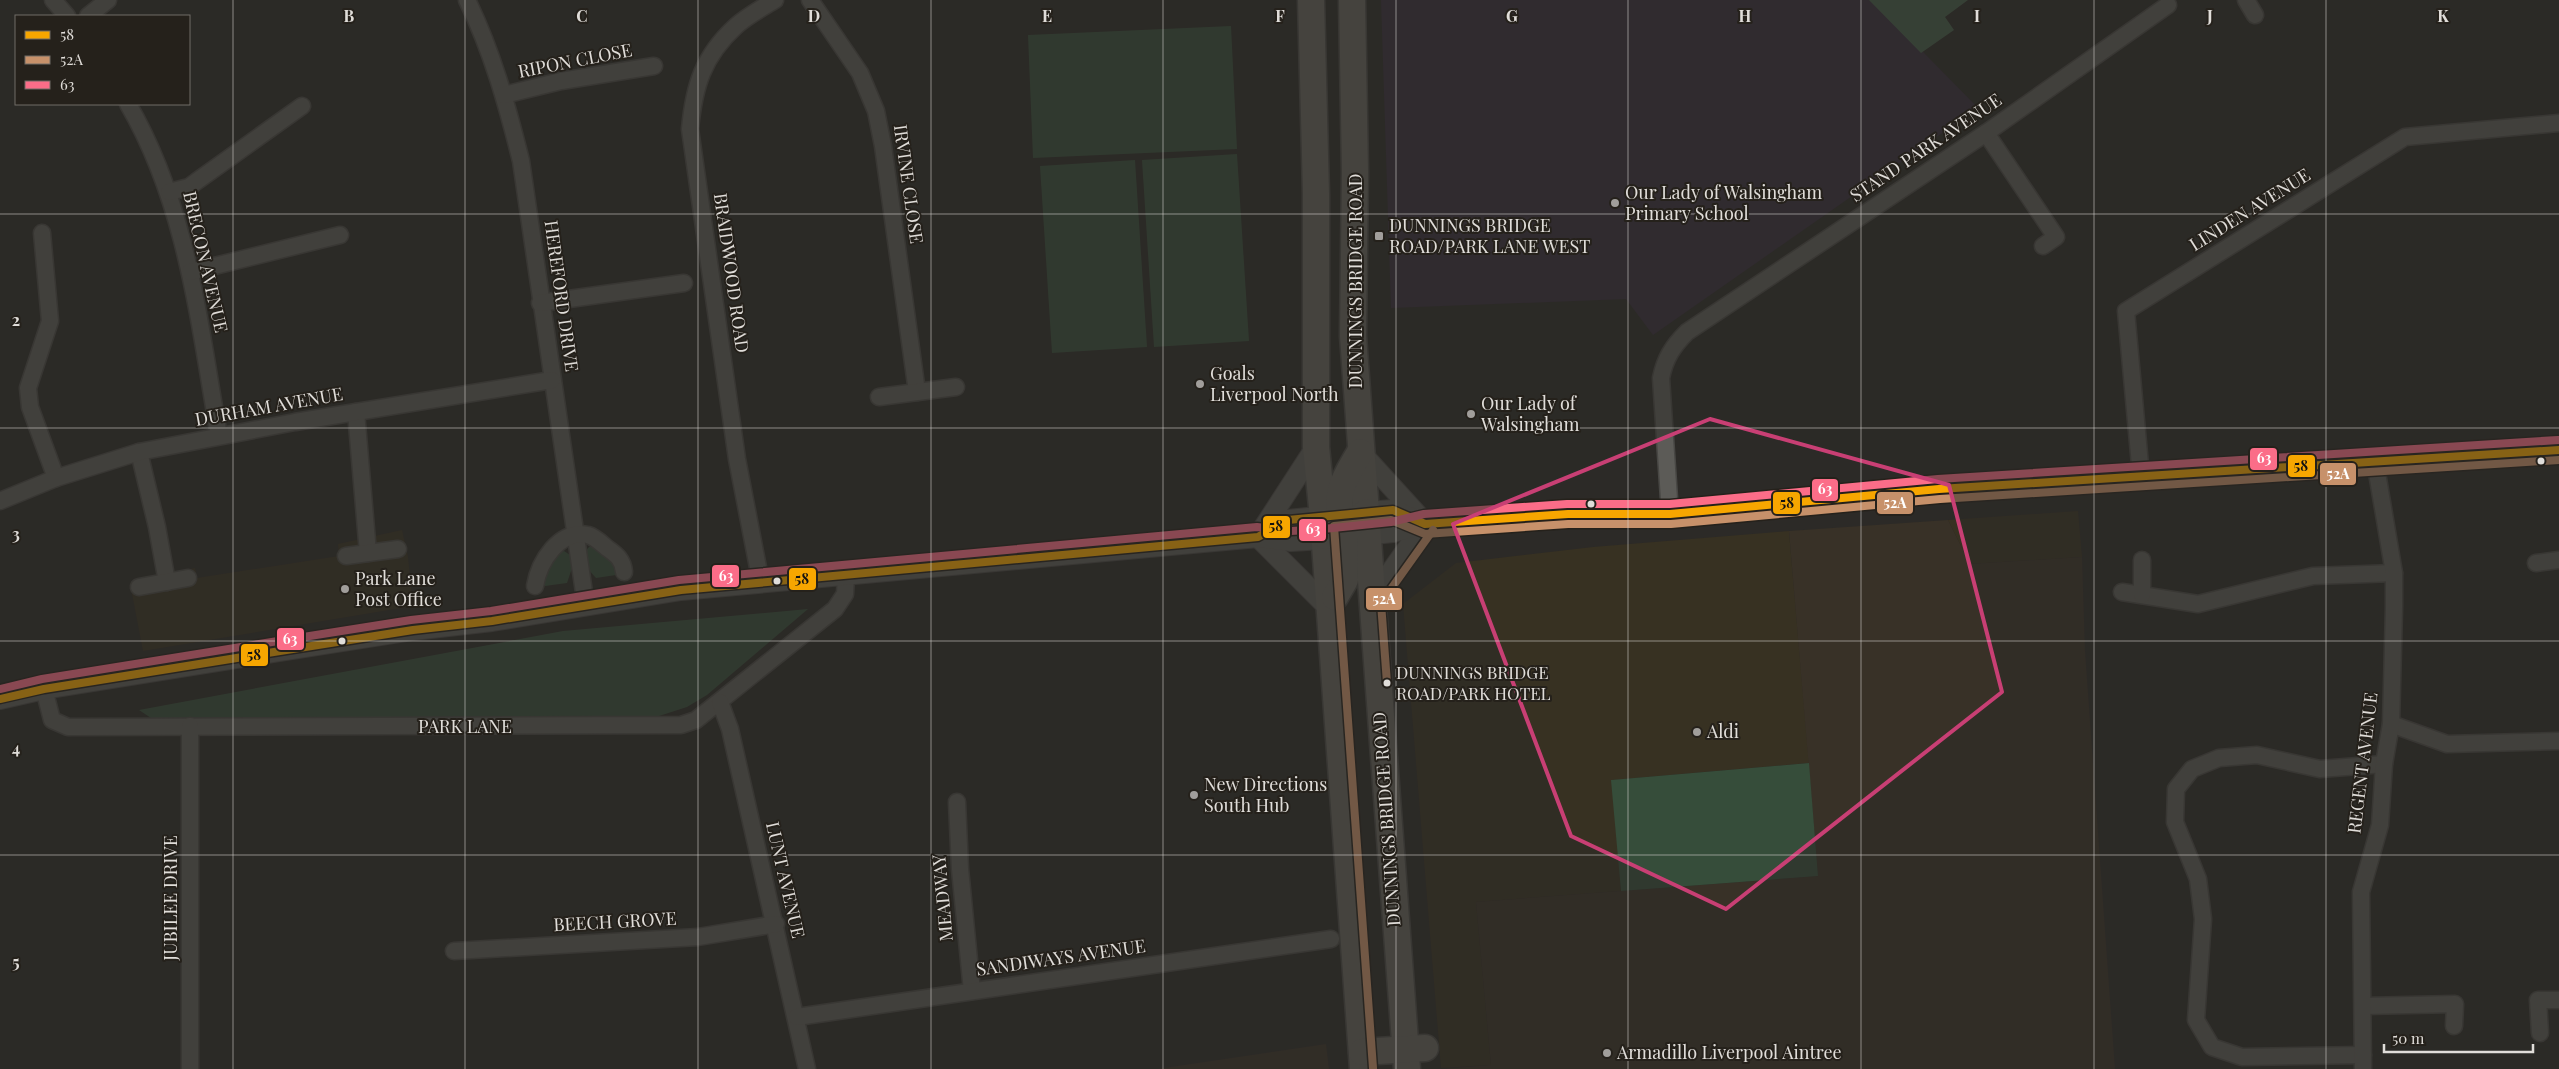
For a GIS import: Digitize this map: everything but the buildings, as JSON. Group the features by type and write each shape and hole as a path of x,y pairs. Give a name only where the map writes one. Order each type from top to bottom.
{"highway":[{"name":"DUNNINGS BRIDGE ROAD","path":"1312,0 1316,194 1316,447 1370,600 1412,1055"},
{"name":"DUNNINGS BRIDGE ROAD","path":"1352,0 1355,172 1352,336 1360,452"},
{"path":"1345,525 1341,490 1360,452"},
{"name":"DUNNINGS BRIDGE ROAD","path":"1345,525 1329,608 1363,1060"},
{"path":"1363,1060 1412,1055"}],"street":[{"path":"53,0 66,15"},
{"path":"89,15 108,0"},
{"name":"HEREFORD DRIVE","path":"467,0 480,28 504,96 528,202 540,303 586,606"},
{"name":"BRAIDWOOD ROAD","path":"761,583 737,458 690,129 693,100 700,74 720,42 755,6 775,0"},
{"name":"IRVINE CLOSE","path":"810,0 860,73 876,111 883,146 917,392"},
{"path":"2246,0 2255,15"},
{"name":"STAND PARK AVENUE","path":"1670,514 1661,378 1665,361 1678,341 1696,326 1986,133 2168,5"},
{"name":"RIPON CLOSE","path":"504,96 561,81 654,66"},
{"name":"BRECON AVENUE","path":"129,105 156,158 169,192 190,272 219,436"},
{"path":"169,192 189,187 302,106"},
{"name":"LINDEN AVENUE","path":"2141,476 2126,310 2404,137 2559,123"},
{"path":"1986,133 2056,237 2043,246"},
{"path":"42,232 50,321 31,377 29,398 30,407 56,478"},
{"path":"190,272 340,235"},
{"path":"540,303 684,283"},
{"name":"DURHAM AVENUE","path":"0,502 56,478 139,452 356,412 552,380"},
{"path":"879,397 956,387"},
{"path":"356,412 368,553"},
{"path":"1258,537 1316,447"},
{"path":"0,699 44,689 414,630 492,621 681,590 1258,537 1291,541 1393,510 1425,524 1568,514 1670,514 1939,489 2559,450"},
{"path":"139,452 157,527 167,582"},
{"path":"1360,452 1425,524"},
{"name":"REGENT AVENUE","path":"2363,1062 2364,1006 2361,892 2380,825 2384,764 2391,724 2394,573 2375,461"},
{"path":"1370,600 1425,524"},
{"path":"535,586 538,570 542,562 557,545 566,538 575,535 587,535 597,540 620,558 624,572"},
{"path":"1258,537 1329,608"},
{"path":"346,556 398,549"},
{"path":"2142,560 2142,595"},
{"path":"2536,562 2559,560"},
{"path":"2122,592 2198,604 2313,576 2394,573"},
{"name":"PARK LANE","path":"44,689 52,720 68,727 681,726 696,720 720,702 752,673 835,609 844,594 846,575"},
{"path":"139,587 188,578"},
{"name":"LUNT AVENUE","path":"720,702 730,729 776,924 807,1069"},
{"path":"2391,724 2447,744 2559,741"},
{"name":"JUBILEE DRIVE","path":"190,726 190,1069"},
{"path":"2363,1062 2242,1058 2212,1047 2196,1020 2203,918 2198,879 2175,822 2176,789 2192,769 2219,758 2257,755 2320,769 2384,764"},
{"name":"MEADWAY","path":"957,802 960,869 972,991"},
{"name":"BEECH GROVE","path":"454,951 698,937 776,924"},
{"name":"SANDIWAYS AVENUE","path":"797,1017 1331,939"},
{"path":"2540,1033 2538,1000 2559,1000"},
{"path":"2364,1006 2455,1004 2454,1026"}],"highlighted area":[{"path":"1710,419 1949,485 2002,692 1726,909 1571,836 1453,524"}],"shaded area":[{"name":"Our Lady of Walsingham Primary School","path":"1381,0 1872,0 1978,108 1653,335 1626,299 1391,308"},
{"path":"2078,511 2082,557 1970,564 1948,520"},
{"path":"1948,520 1970,564 2082,557 2085,651 2115,1069 1441,1069 1491,1065 1476,902 1818,876 1789,531"},
{"path":"402,530 408,557 413,606 143,651 130,583 195,568 197,578 339,556 338,544"},
{"path":"1789,531 1809,763 1612,780 1621,891 1476,902 1491,1065 1441,1068 1403,604 1456,563 1593,547"},
{"path":"1326,1044 1329,1069 1157,1069"}],"green space":[{"path":"1869,0 1968,0 1945,17 1954,30 1921,53"},
{"path":"1231,26 1237,149 1033,158 1028,35"},
{"path":"1237,154 1249,341 1154,347 1142,160"},
{"path":"1135,160 1147,347 1052,353 1040,166"},
{"path":"589,547 599,549 607,555 611,560 616,575 596,578 588,569 585,552"},
{"path":"564,551 570,555 572,568 567,583 545,586 545,576 549,566 559,553"},
{"path":"808,609 707,695 687,707 659,716 151,718 139,710 563,631"},
{"path":"1809,763 1818,876 1621,891 1611,780"}],"transit line":[{"name":"63","path":"0,689 42,679 278,641 411,620 491,611 679,580 1257,527 1291,531 1323,529 1391,522 1424,514 1567,504 1670,504 1938,479 2558,440"},
{"name":"58","path":"0,699 44,689 280,651 413,630 492,621 681,590 1258,537 1288,520 1393,510 1425,524 1568,514 1670,514 1939,489 2559,450"},
{"name":"52A","path":"1373,1068 1334,526 1391,520 1425,534 1568,524 1671,524 1940,499 2559,460"},
{"name":"52A","path":"1387,683 1381,603 1433,530"}],"place":[{"name":"Our Lady of Walsingham Primary School","path":"1615,203"},
{"name":"DUNNINGS BRIDGE ROAD/PARK LANE WEST","path":"1379,236"},
{"name":"Goals Liverpool North","path":"1200,384"},
{"name":"Our Lady of Walsingham","path":"1471,414"},
{"name":"Park Lane Post Office","path":"345,589"},
{"name":"DUNNINGS BRIDGE ROAD/PARK HOTEL","path":"1387,683"},
{"name":"Aldi","path":"1697,732"},
{"name":"New Directions South Hub","path":"1194,795"},
{"name":"Armadillo Liverpool Aintree","path":"1607,1053"}]}
